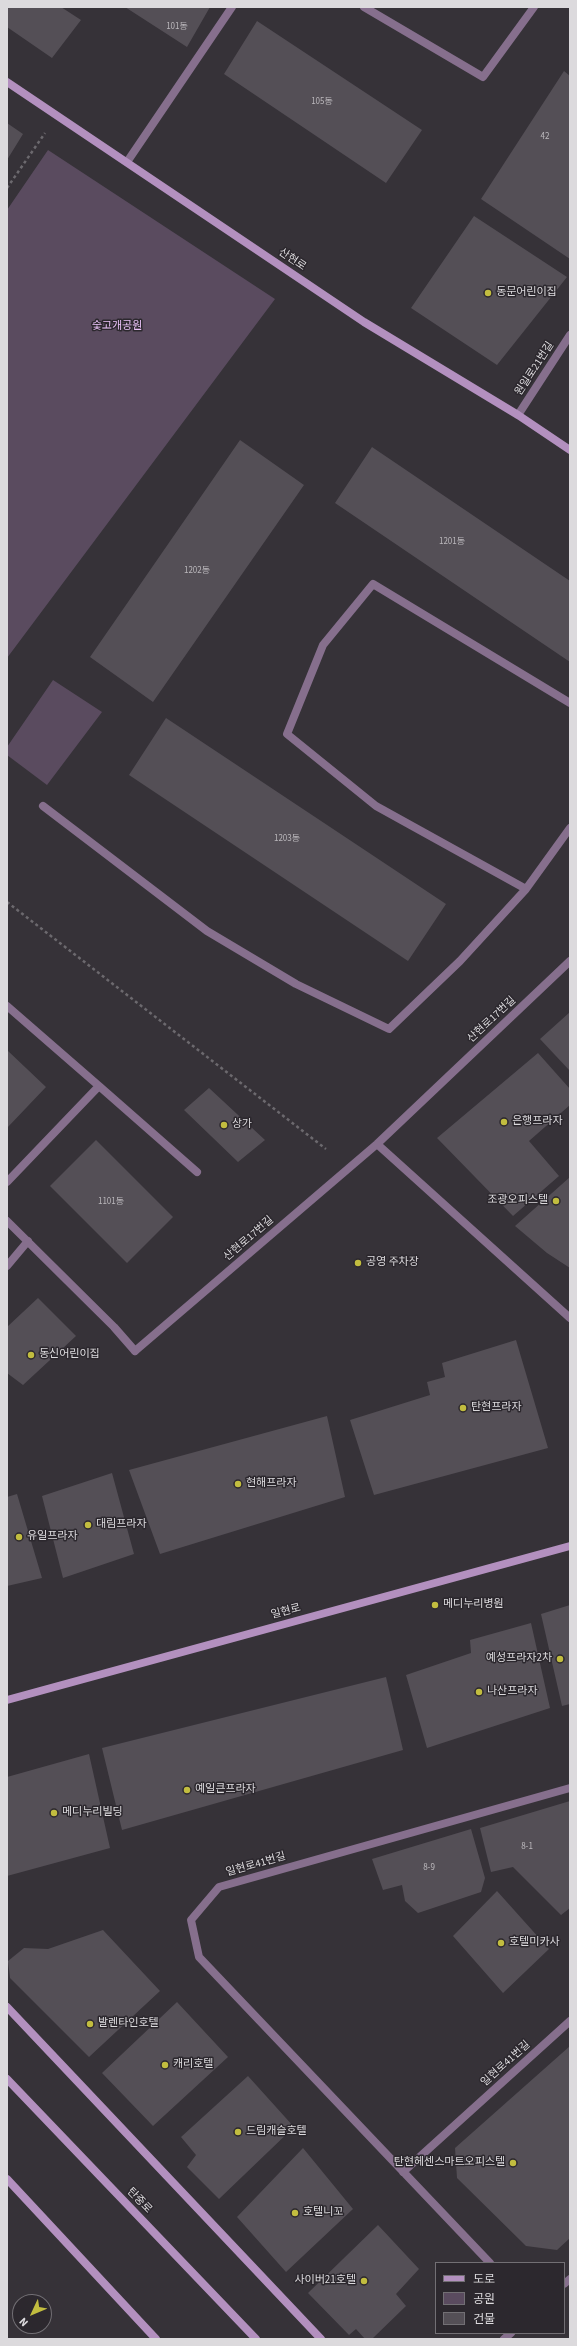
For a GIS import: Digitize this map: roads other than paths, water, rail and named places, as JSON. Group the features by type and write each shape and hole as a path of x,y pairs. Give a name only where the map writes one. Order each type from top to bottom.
{"main road":[{"name":"산현로","path":"7,82 364,322 518,415 570,450"},
{"name":"일현로","path":"7,1700 570,1546"},
{"path":"7,2007 321,2339"},
{"name":"탄중로","path":"7,2079 256,2339"},
{"path":"7,2180 156,2339"}],"street":[{"path":"127,162 232,7"},
{"path":"364,7 484,78 534,7"},
{"name":"원일로21번길","path":"518,415 570,335"},
{"path":"526,889 376,806 287,734 323,645 373,584 570,703"},
{"path":"43,806 206,931 296,984 389,1029 460,961 526,889 570,828"},
{"name":"산현로17번길","path":"28,1242 114,1327 135,1351 377,1144 570,961"},
{"path":"7,1006 197,1172"},
{"path":"7,1182 99,1086"},
{"path":"377,1144 570,1318"},
{"path":"7,1221 28,1242 7,1266"},
{"name":"일현로41번길","path":"489,2262 199,1957 191,1920 220,1887 570,1788"},
{"name":"일현로41번길","path":"403,2172 570,2021"}],"place":[{"name":"동문어린이집","path":"488,293"},
{"name":"은행프라자","path":"504,1122"},
{"name":"상가","path":"224,1125"},
{"name":"조광오피스텔","path":"556,1201"},
{"name":"공영 주차장","path":"358,1263"},
{"name":"동신어린이집","path":"31,1355"},
{"name":"탄현프라자","path":"463,1408"},
{"name":"현해프라자","path":"238,1484"},
{"name":"대림프라자","path":"88,1525"},
{"name":"유일프라자","path":"19,1537"},
{"name":"메디누리병원","path":"435,1605"},
{"name":"예성프라자2차","path":"560,1659"},
{"name":"나산프라자","path":"479,1692"},
{"name":"예일큰프라자","path":"187,1790"},
{"name":"메디누리빌딩","path":"54,1813"},
{"name":"호텔미카사","path":"501,1943"},
{"name":"발렌타인호텔","path":"90,2024"},
{"name":"캐리호텔","path":"165,2065"},
{"name":"드림캐슬호텔","path":"238,2132"},
{"name":"탄현헤센스마트오피스텔","path":"513,2163"},
{"name":"호텔니꼬","path":"295,2213"},
{"name":"사이버21호텔","path":"364,2281"}],"park label":[{"name":"숯고개공원","path":"117,327"}]}
